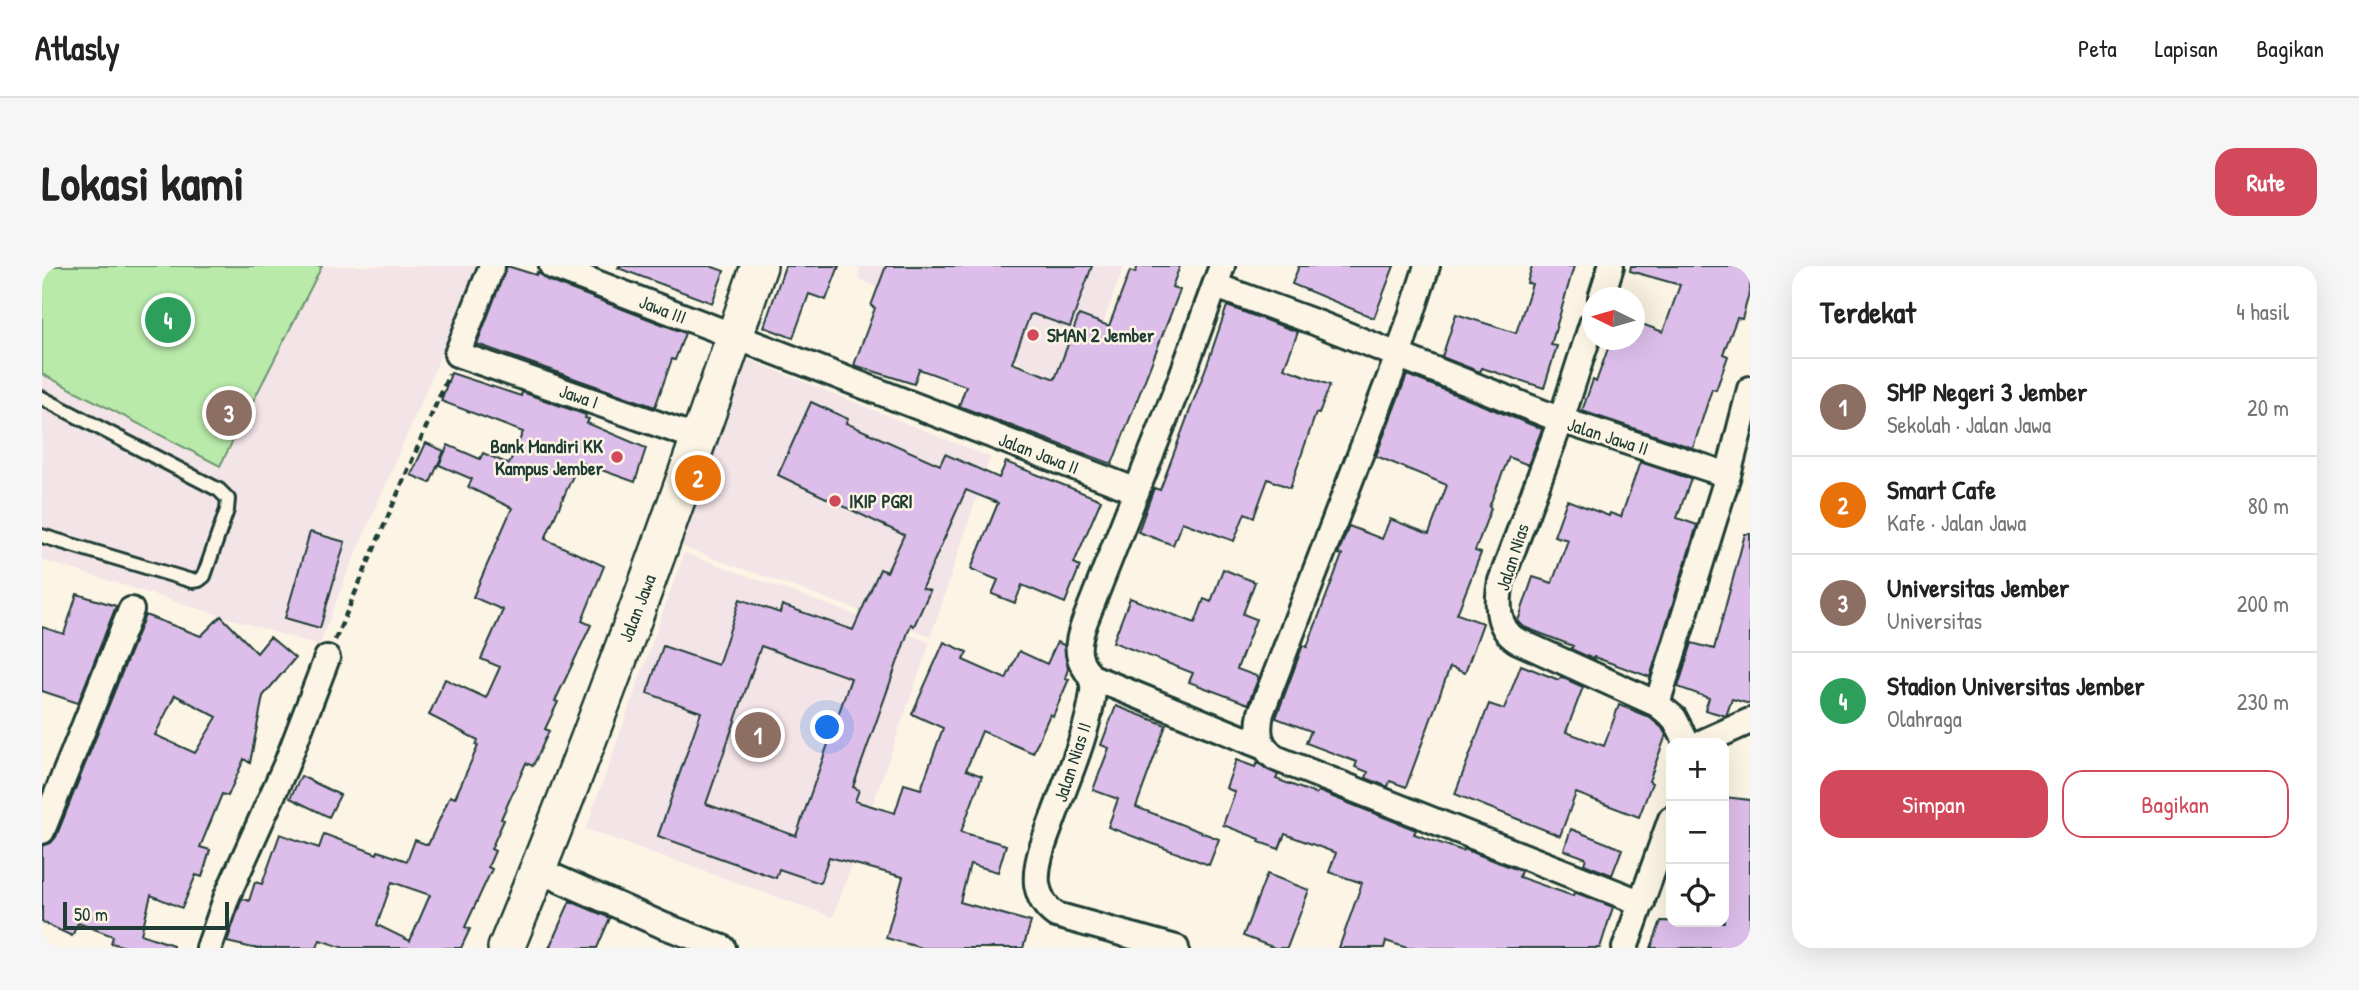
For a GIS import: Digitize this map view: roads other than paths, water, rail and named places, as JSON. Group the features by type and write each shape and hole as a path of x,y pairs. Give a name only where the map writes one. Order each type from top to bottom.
{"main road":[{"name":"Jalan Jawa","path":"506,948 701,439 759,266"}],"street":[{"name":"Jawa I","path":"492,266 457,354 701,439"},
{"name":"Jawa III","path":"552,266 735,337"},
{"path":"1427,266 1398,356 1261,713 1258,733 1264,747 1275,758 1642,903"},
{"path":"1604,287 1611,266"},
{"name":"Jalan Jawa II","path":"735,337 1137,491 1219,276 1398,356 1561,420 1728,475"},
{"name":"Jalan Nias","path":"1584,350 1561,420 1501,581 1499,610 1502,625 1516,640 1657,704 1674,718 1685,738"},
{"path":"1657,704 1728,475 1750,389"},
{"name":"Jalan Nias II","path":"1137,491 1091,603 1081,635 1080,660 1092,677 1093,691 1076,756 1042,849 1037,875 1039,892 1046,907 1056,915 1176,948"},
{"path":"42,831 131,610"},
{"path":"209,948 228,896 286,765 327,658"},
{"path":"1092,677 1264,747"},
{"path":"1712,738 1750,721"},
{"path":"1625,948 1666,833"},
{"path":"538,870 662,925 723,948"}],"lane":[{"path":"42,398 219,490 228,499 227,510 204,576 199,580 192,581 42,536"}],"place":[{"name":"Stadion Universitas Jember","path":"168,320"},
{"name":"SMAN 2 Jember","path":"1033,335"},
{"name":"Universitas Jember","path":"229,413"},
{"name":"Bank Mandiri KK Kampus Jember","path":"617,457"},
{"name":"Smart Cafe","path":"698,478"},
{"name":"IKIP PGRI","path":"835,501"},
{"name":"SMP Negeri 3 Jember","path":"758,735"}]}
